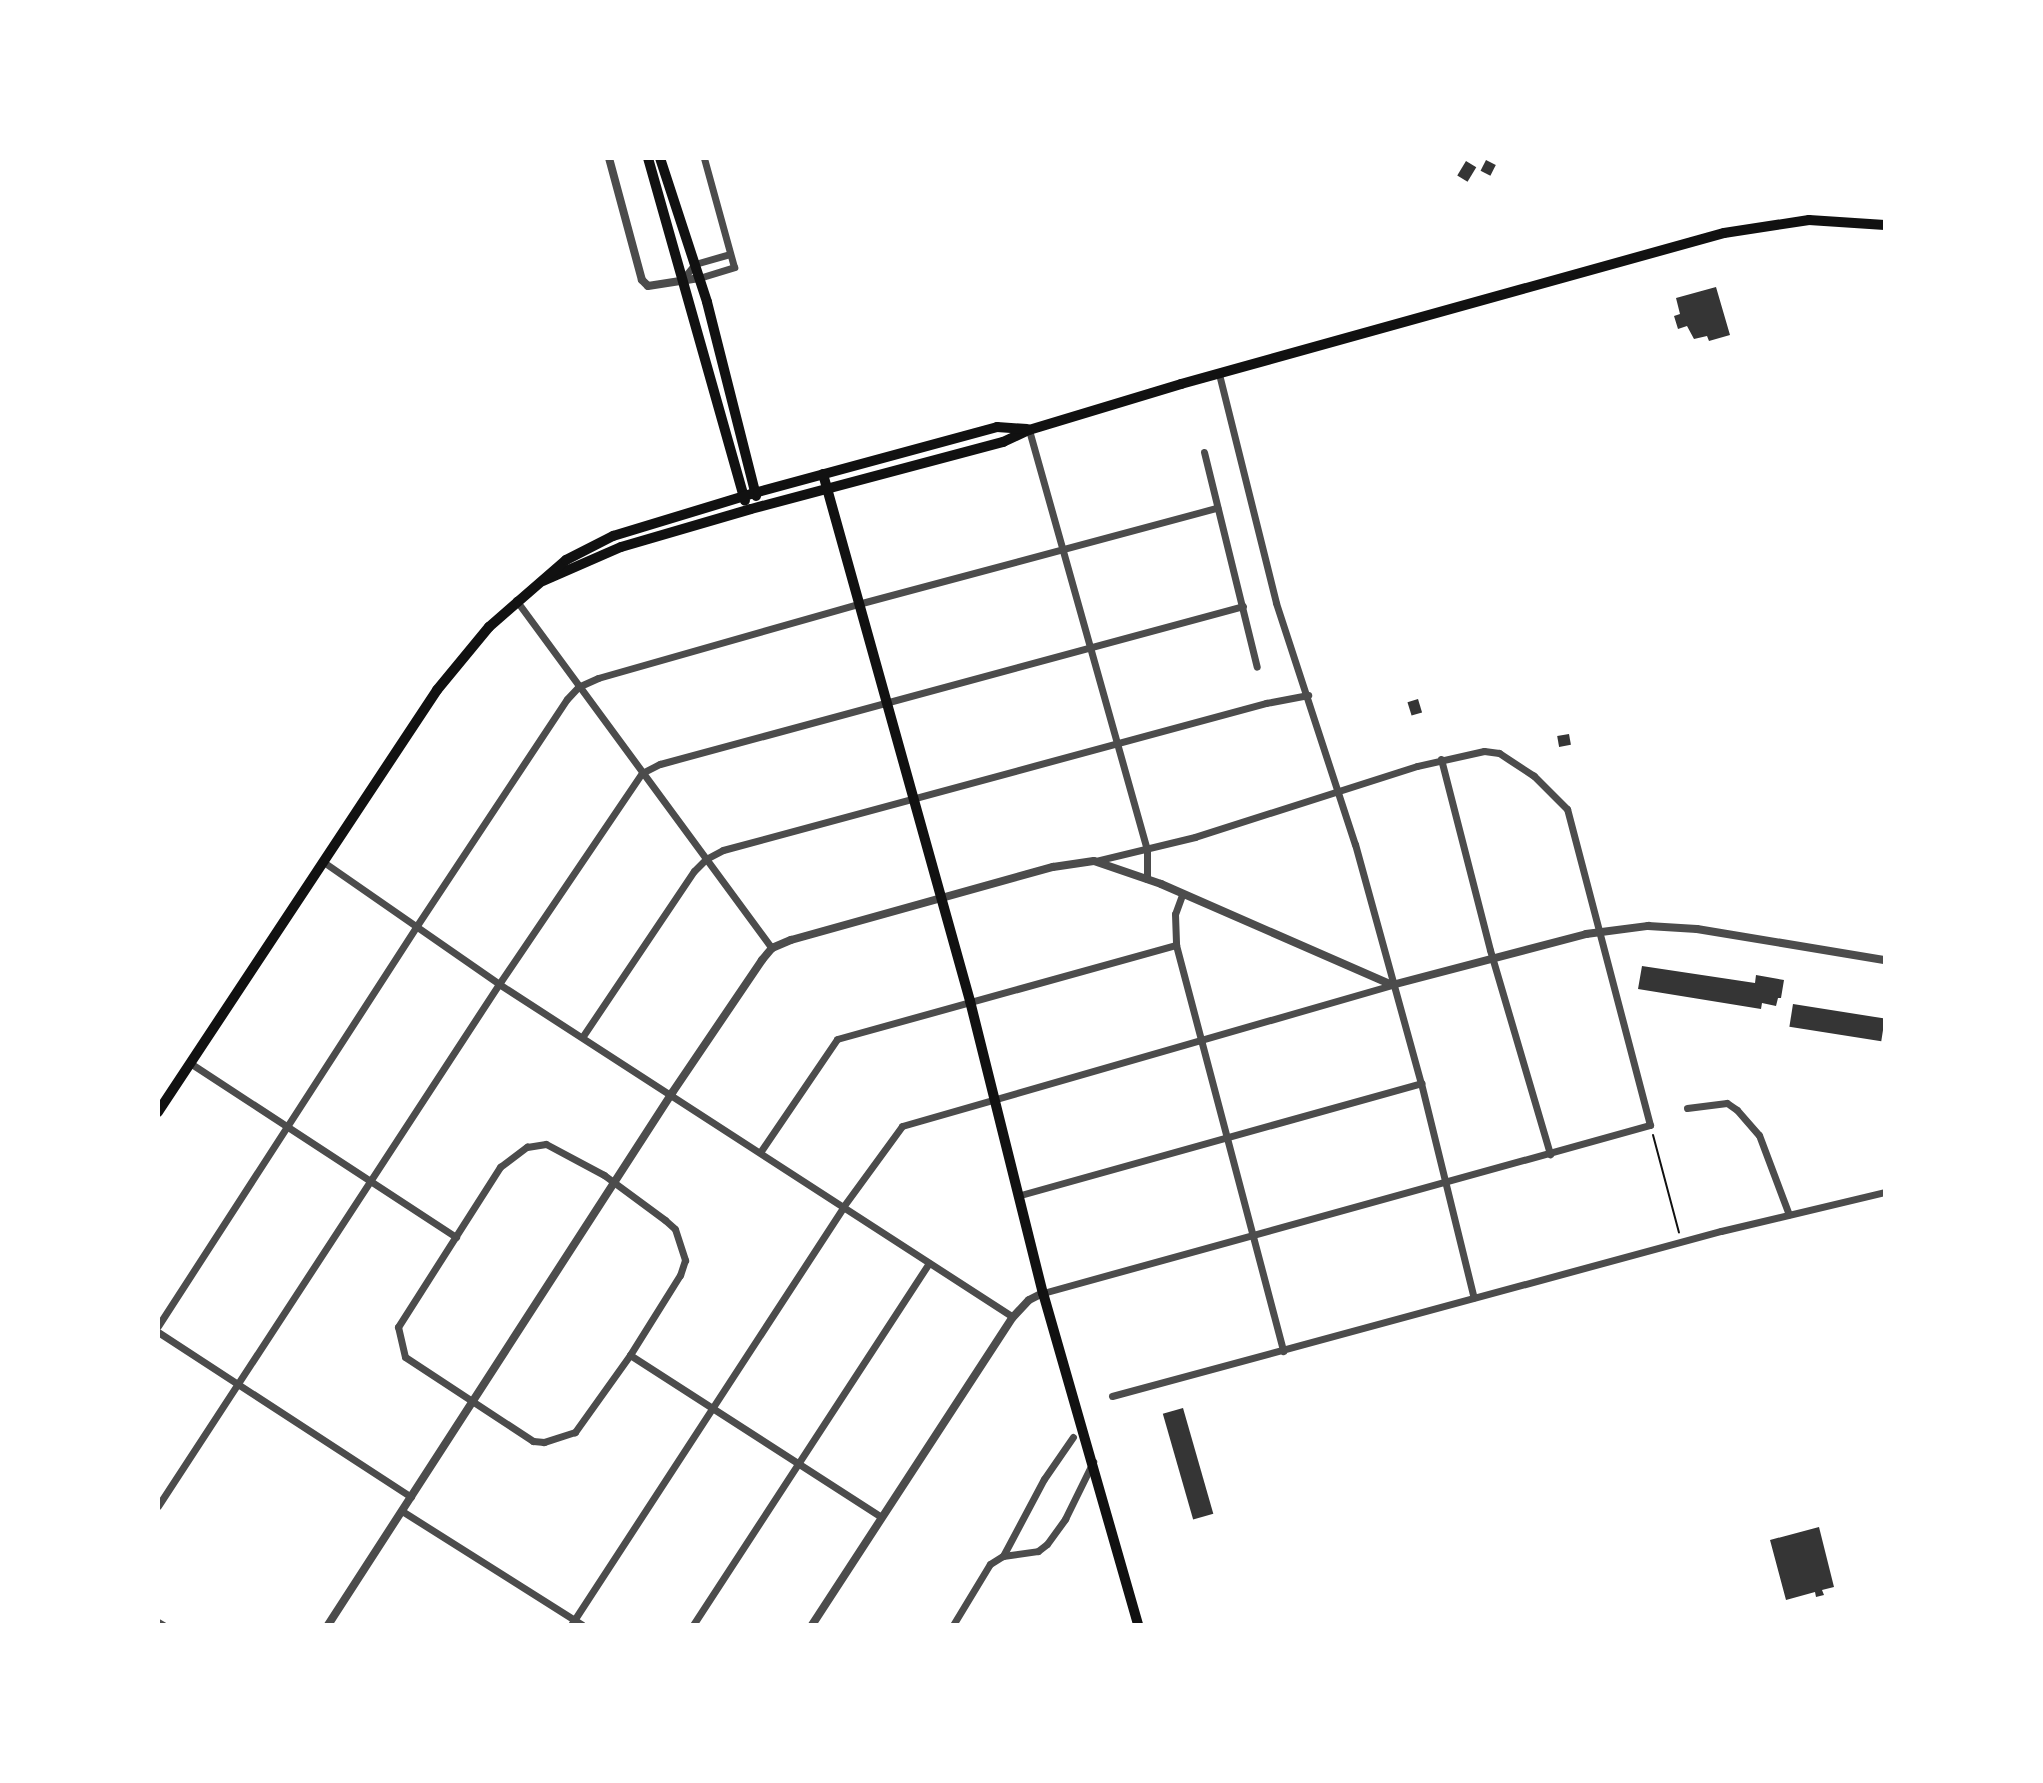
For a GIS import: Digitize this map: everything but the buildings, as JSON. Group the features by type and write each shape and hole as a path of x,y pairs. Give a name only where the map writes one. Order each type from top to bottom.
{"main road":[{"path":"648,158 742,497 751,509"},
{"path":"660,158 695,264 758,492 751,509"},
{"path":"543,581 621,547 1003,442 1029,430 1219,374 1724,233 1809,220 1885,225"},
{"path":"158,1112 437,690 516,600 566,560 613,536 758,492 997,427 1029,430"},
{"path":"823,474 970,1001 1043,1293 1094,1460 1138,1625"}],"street":[{"path":"609,158 642,280 648,286 699,278 734,267 704,158"},
{"path":"682,280 695,264 730,254"},
{"path":"1219,374 1276,603 1308,695 1421,1083 1474,1298"},
{"path":"1029,430 1147,850 1147,879"},
{"path":"1204,452 1257,667"},
{"path":"158,1326 416,927 567,699 578,687 598,678 858,604 1217,508"},
{"path":"516,600 772,948"},
{"path":"158,1506 499,984 642,773 660,764 1243,606"},
{"path":"583,1036 706,859 723,850 912,802 1266,703 1308,695"},
{"path":"328,1625 672,1093 772,948 1053,867 1147,850 1441,759 1484,751 1499,753 1562,801 1650,1125 1043,1293 1029,1300 1013,1317 812,1625"},
{"path":"1441,759 1550,1154"},
{"path":"1094,861 1147,879 1392,985"},
{"path":"325,863 499,984 672,1093 1013,1317"},
{"path":"1182,895 1175,914 1176,945 1283,1351"},
{"path":"572,1623 843,1207 902,1126 1202,1037 1599,932 1648,926 1697,929 1885,960"},
{"path":"761,1151 837,1039 1176,945"},
{"path":"190,1063 456,1237"},
{"path":"1017,1196 1421,1083"},
{"path":"1687,1108 1727,1103 1737,1110 1759,1135 1789,1215"},
{"path":"546,1144 557,1147 615,1184 675,1229 685,1260 680,1275 630,1355 575,1432 533,1441 405,1357 398,1327 500,1167 527,1147 546,1144"},
{"path":"1112,1396 1682,1242 1885,1192"},
{"path":"693,1625 929,1263"},
{"path":"158,1332 411,1497"},
{"path":"630,1355 714,1406 881,1517"},
{"path":"1003,1556 1044,1479 1073,1437"},
{"path":"953,1625 990,1564 1003,1556 1038,1551 1047,1544 1065,1519 1094,1460"},
{"path":"402,1511 572,1623 582,1625"},
{"path":"158,1622 163,1625"}],"path":[{"path":"1650,1125 1682,1242"}]}
